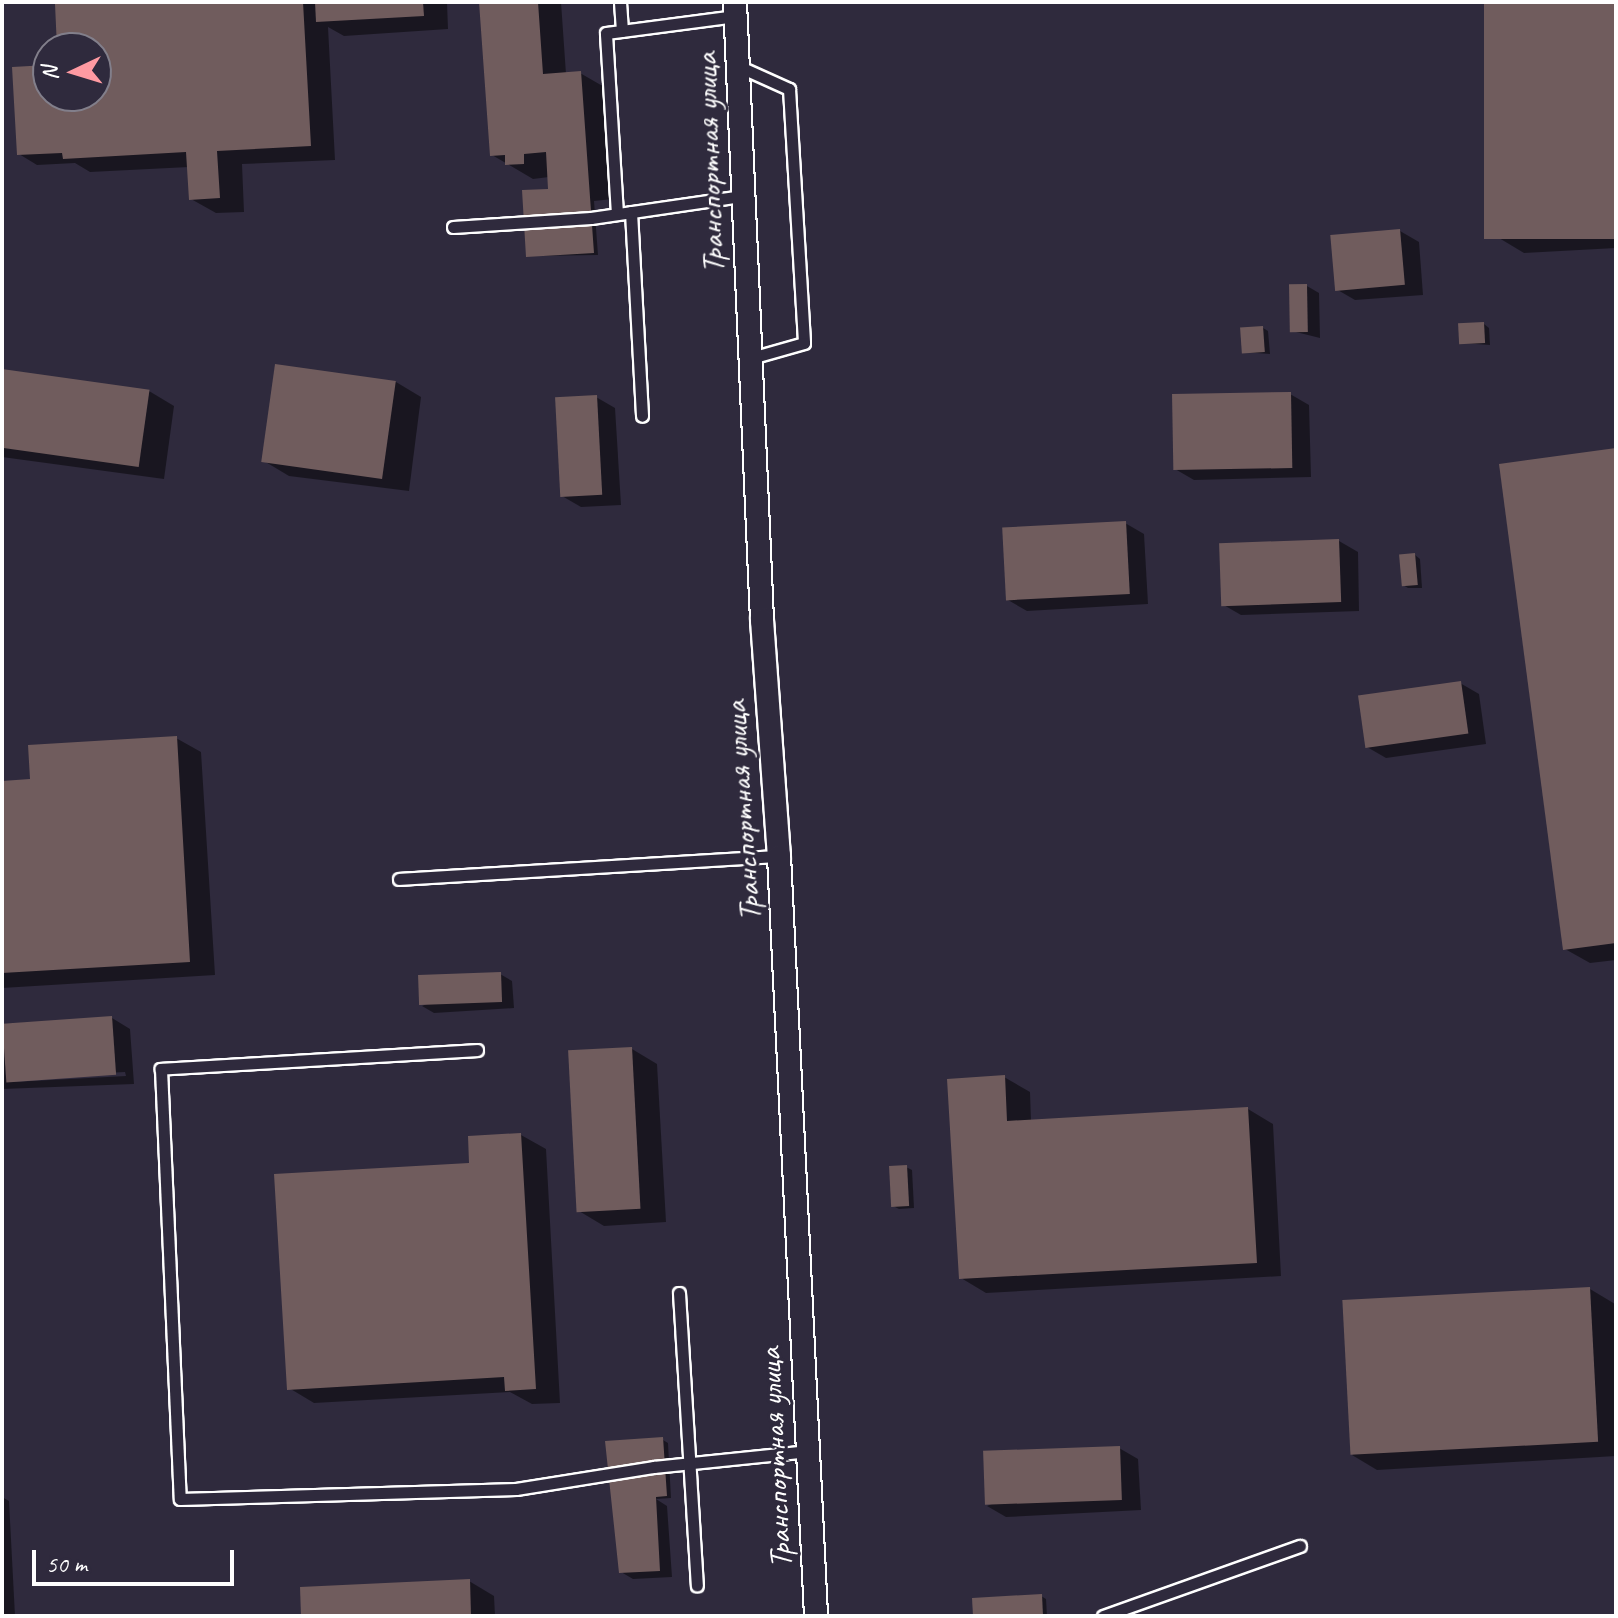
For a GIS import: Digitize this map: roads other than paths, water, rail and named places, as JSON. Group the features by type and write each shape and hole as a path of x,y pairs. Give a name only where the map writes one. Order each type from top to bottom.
{"street":[{"name":"Транспортная улица","path":"736,9 762,620 779,856 816,1616"}],"lane":[{"path":"620,2 622,31"},
{"path":"617,214 606,33 736,9"},
{"path":"738,66 789,89 804,343 751,358"},
{"path":"453,227 617,214 742,196"},
{"path":"631,212 642,416"},
{"path":"399,879 779,856"},
{"path":"477,1050 161,1069 180,1499 516,1489 690,1463 808,1451"},
{"path":"679,1293 697,1585"},
{"path":"1103,1616 1300,1546"}]}
